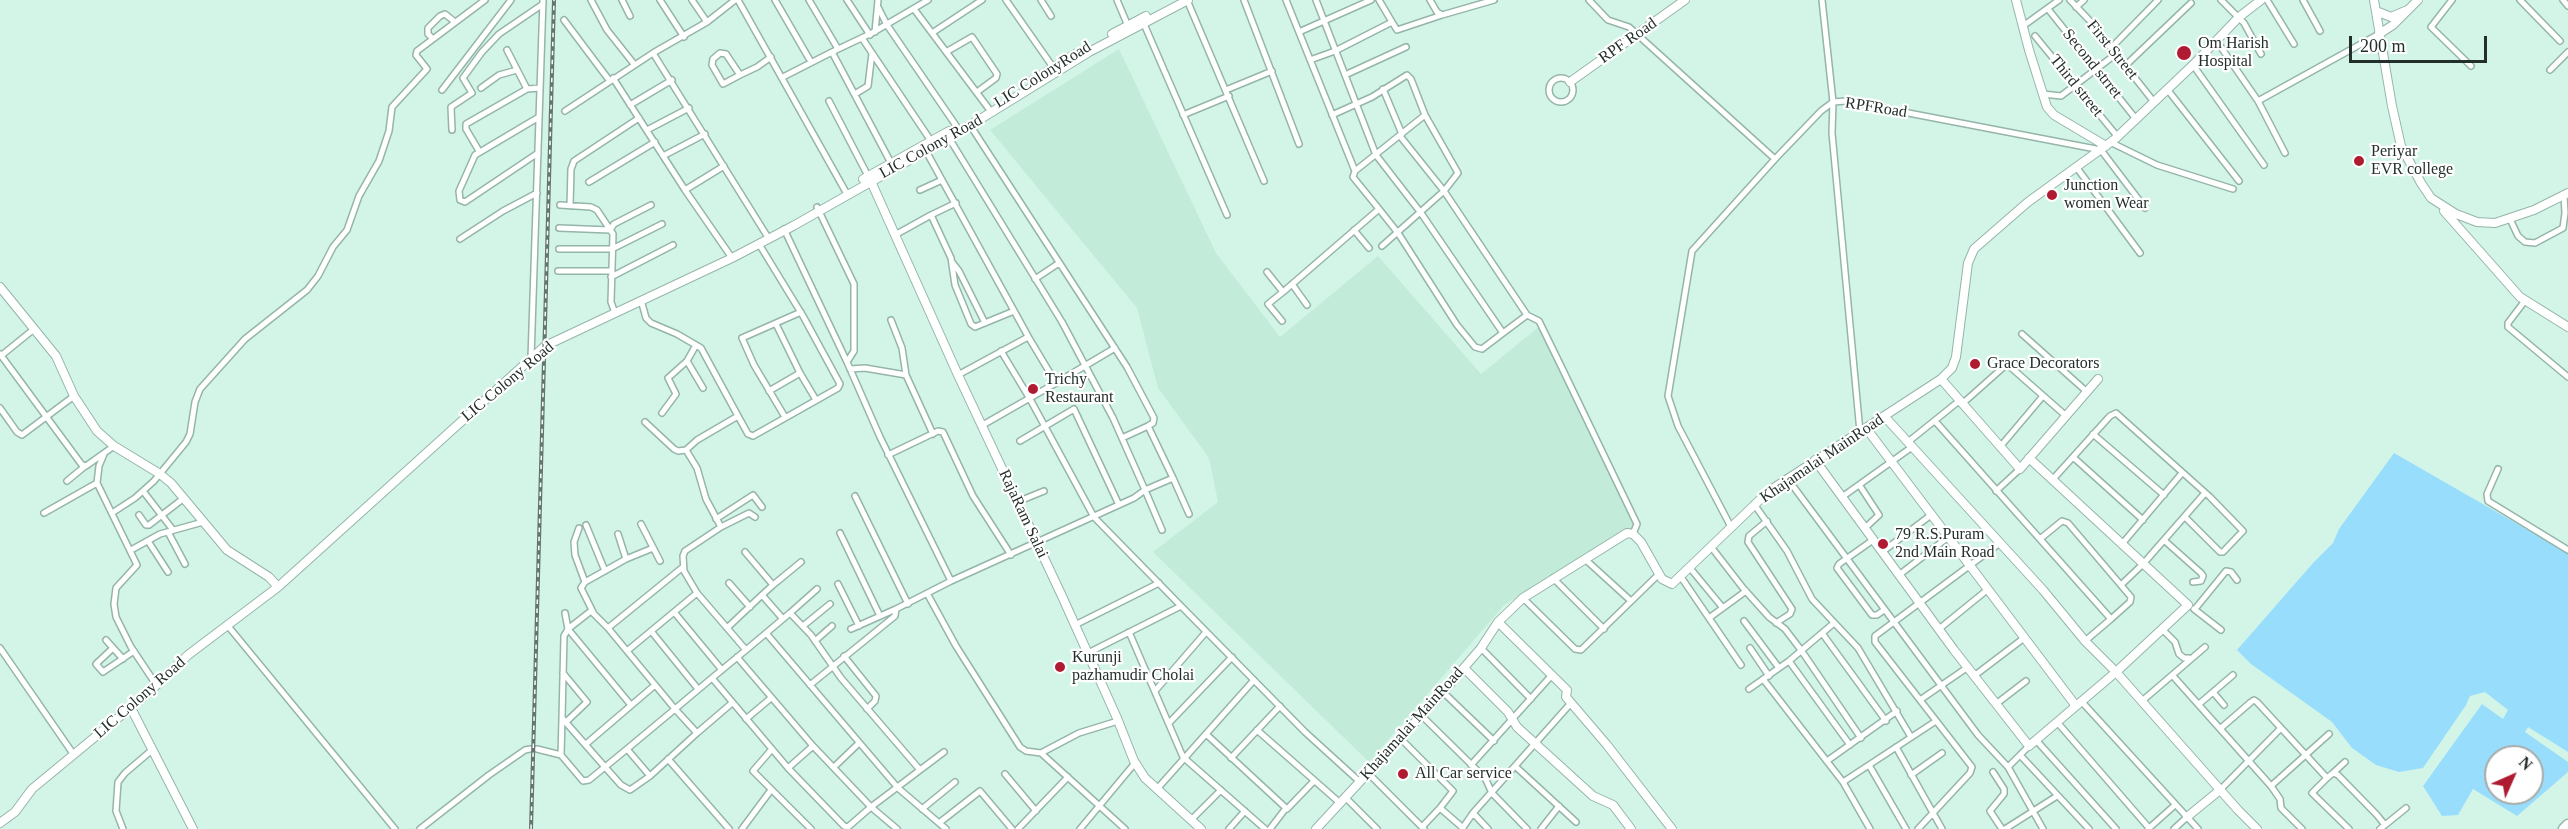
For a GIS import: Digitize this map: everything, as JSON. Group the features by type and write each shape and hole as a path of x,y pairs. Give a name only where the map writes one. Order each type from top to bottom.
{"highway":[{"path":"2564,829 2568,825"}],"street":[{"path":"111,513 143,491 160,474 188,438 200,389 245,339 307,290 321,271 333,247 347,230 359,196 379,161 389,131 392,107 427,69 416,53 432,38 485,0"},
{"path":"442,90 511,0"},
{"path":"591,0 607,30 634,64"},
{"path":"622,0 630,16"},
{"path":"660,0 684,37"},
{"path":"565,111 634,64 684,37 736,0 783,77 846,192 791,222 785,228 888,454 951,581"},
{"path":"774,0 812,62"},
{"path":"809,0 838,49"},
{"path":"856,0 848,2 873,33"},
{"path":"783,77 873,33 928,0"},
{"path":"932,33 982,0"},
{"path":"1006,0 1055,70"},
{"path":"1041,0 1052,16"},
{"path":"1117,0 1129,28 1144,24 1187,0 1264,181"},
{"name":"LIC ColonyRoad","path":"869,178 891,163 964,126 1088,49 1177,0"},
{"path":"1244,0 1299,144"},
{"path":"1286,0 1354,171 1353,177 1398,233 1457,325 1475,347 1482,349 1527,315"},
{"path":"1316,0 1376,155 1421,213 1503,333"},
{"path":"1299,32 1371,0"},
{"path":"1379,0 1396,30 1494,0"},
{"path":"1430,0 1437,12 1442,15"},
{"path":"1589,0 1608,20 1625,25 1638,34 1775,159"},
{"name":"RPF Road","path":"1570,82 1685,0"},
{"path":"1731,527 1678,426 1668,396 1692,251 1775,159 1821,111 1833,102 1822,0"},
{"path":"2016,0 2043,94 2048,107 2054,114 2147,161 2233,189"},
{"path":"2023,26 2059,0"},
{"name":"First Street","path":"2070,0 2154,102"},
{"path":"2076,7 2084,0"},
{"path":"2111,48 2158,0"},
{"path":"2221,0 2239,17 2261,54"},
{"path":"2267,0 2294,44"},
{"path":"2303,0 2319,31"},
{"path":"2374,0 2402,146 2421,183 2431,198 2471,239 2524,302 2568,327"},
{"path":"2259,101 2379,34 2393,25 2418,0"},
{"path":"2452,0 2431,27 2470,66"},
{"path":"2520,0 2560,41"},
{"path":"2563,0 2568,6"},
{"path":"694,1 707,22"},
{"name":"Khajamalai MainRoad","path":"1681,577 1754,504 1787,478 1885,417 1952,369 1956,357 1965,282 1972,252 2028,202 2109,143 2193,65 2257,1"},
{"path":"531,358 543,2"},
{"path":"452,130 451,107 472,93 463,80 465,75 495,36 543,2"},
{"path":"873,33 878,3"},
{"path":"878,3 887,25 964,126 1059,262 1115,348 1155,418 1153,423 1122,438"},
{"path":"2125,66 2190,3"},
{"path":"2376,11 2391,17 2411,7"},
{"path":"914,9 989,109"},
{"name":"Second strret","path":"2048,9 2136,119"},
{"path":"432,38 427,31 440,16 445,14 455,22"},
{"path":"564,20 630,105 732,258"},
{"path":"1310,60 1335,51 1392,22"},
{"path":"1144,24 1227,215"},
{"name":"Third street","path":"2035,36 2076,86 2109,143"},
{"path":"862,38 932,141"},
{"path":"946,52 968,38 972,38 997,74 996,78 977,92"},
{"path":"2216,40 2259,101 2285,153"},
{"path":"1345,75 1406,47"},
{"path":"507,50 527,90"},
{"path":"832,52 891,163"},
{"path":"2550,69 2568,52"},
{"path":"653,53 672,80 769,239"},
{"path":"740,75 726,54 720,53 713,59 712,64 723,84 740,75 771,57"},
{"path":"855,94 868,86 872,53"},
{"path":"2043,94 2058,97 2076,86 2116,54"},
{"path":"2193,65 2264,165"},
{"path":"481,88 499,75 517,70"},
{"name":"LIC Colony Road","path":"846,192 949,138 964,126 1055,70"},
{"path":"1183,116 1272,71"},
{"path":"1332,115 1357,104 1405,75 1409,75 1425,115 1458,173 1444,191 1382,246"},
{"path":"1563,77 1570,82 1573,88 1572,96 1567,101 1562,103 1550,96 1548,87 1555,79 1563,77"},
{"path":"630,105 672,80"},
{"path":"479,150 466,129 466,124 527,90 540,88"},
{"path":"1383,89 1401,135 1444,191 1527,315 1536,317 1539,321 1636,524 1634,534 1666,583 1672,584 1681,577 1741,665"},
{"path":"2167,89 2239,181"},
{"path":"829,101 869,178"},
{"name":"RPFRoad","path":"1863,430 1832,133 1833,102 1846,101 2109,143"},
{"path":"647,130 689,108"},
{"path":"1354,171 1425,115"},
{"path":"538,153 462,202 459,190 471,160 479,150 539,117"},
{"path":"570,206 571,169 574,161 639,118"},
{"path":"663,156 705,134"},
{"path":"949,138 1085,366 1122,438 1162,530"},
{"path":"589,182 655,142"},
{"path":"2109,143 2145,208"},
{"path":"926,151 1056,383"},
{"path":"685,190 724,166"},
{"path":"2076,168 2140,253"},
{"name":"RajaRam Salai","path":"869,178 981,426 1088,653 1135,763 1157,789 1201,829"},
{"path":"920,190 942,180"},
{"path":"460,239 503,211 537,193"},
{"path":"2431,198 2456,214 2477,222 2494,223 2510,219 2566,194 2563,228 2535,243 2525,242 2518,236 2510,219"},
{"path":"895,235 956,203"},
{"path":"560,205 591,207 597,210 610,230 611,302 615,314"},
{"path":"610,230 614,224 651,205"},
{"path":"818,209 854,284 854,351 847,362"},
{"path":"1282,321 1268,304 1379,209"},
{"path":"931,215 952,262 985,322"},
{"path":"559,249 612,249 662,224"},
{"path":"559,228 610,230"},
{"name":"LIC Colony Road","path":"0,823 15,812 32,789 157,686 188,655 278,587 545,346 732,258 785,228"},
{"path":"1354,230 1369,248"},
{"path":"641,300 645,318 696,345 707,356 750,436 838,388 840,384 801,312 759,244"},
{"path":"558,271 611,274 673,245"},
{"path":"952,262 955,285 971,324 975,327 1014,311"},
{"path":"1035,279 1059,262"},
{"path":"1267,272 1282,292"},
{"path":"1292,284 1307,305"},
{"path":"0,287 56,356 74,396 97,431 114,446 160,474 184,498 227,550 269,577 278,587"},
{"path":"2524,302 2508,323 2508,327 2568,378"},
{"path":"785,417 742,338 801,312"},
{"path":"891,320 902,348 906,375 933,434"},
{"path":"776,324 816,400"},
{"path":"34,329 1,355 84,466"},
{"path":"2022,334 2086,391"},
{"path":"958,375 1028,336"},
{"path":"662,413 676,394 668,378 687,361 696,345"},
{"path":"981,426 1115,348"},
{"path":"1001,351 1030,399 1094,517 1280,706 1360,782"},
{"path":"687,361 703,388"},
{"path":"1842,497 1891,462 1935,422 2007,364 2065,415"},
{"path":"850,369 865,368 906,375"},
{"path":"770,392 800,373"},
{"path":"1941,379 2020,469"},
{"path":"1996,491 2020,469 2098,379"},
{"path":"0,408 17,432 22,435 74,396"},
{"path":"2000,447 2043,396"},
{"path":"1020,441 1074,410 1119,505"},
{"path":"2054,478 2110,416 2116,413 2242,528 2242,534 2223,552 2220,552 2185,517"},
{"path":"645,422 678,451 686,450 698,440 738,416"},
{"path":"1885,417 2000,543 2085,641 2116,672 2220,790 2258,829"},
{"path":"1935,422 2111,619"},
{"path":"1148,426 1189,514"},
{"path":"1863,430 1891,462 2024,638 2079,704 2198,829"},
{"path":"888,454 941,431 945,434 973,496 1011,555"},
{"path":"2093,434 2164,495"},
{"path":"67,481 84,466 114,446"},
{"path":"686,450 697,468 706,499 721,527"},
{"path":"104,454 99,466 98,483 136,561 136,567 119,583 114,604 119,624 157,686"},
{"path":"2073,457 2143,520"},
{"path":"2029,458 2054,478 2144,564 2221,630"},
{"path":"1815,460 1996,704 2116,829"},
{"path":"2498,469 2487,494 2488,501 2568,550"},
{"path":"2122,544 2182,473"},
{"path":"851,629 1173,478"},
{"path":"1787,478 1990,750 2008,767 2043,829"},
{"path":"44,513 98,483"},
{"path":"1860,486 1879,515 1865,528"},
{"path":"143,491 164,516 185,564"},
{"path":"1017,502 1044,491"},
{"path":"2121,585 2165,541 2205,493"},
{"path":"716,519 753,495 762,507"},
{"path":"855,496 908,604"},
{"path":"139,515 147,526 164,516 184,498"},
{"path":"1754,504 1787,551 1812,599 1858,648 1911,737"},
{"path":"746,650 697,593 683,567 682,556 685,551 721,527 749,513 755,517"},
{"path":"1882,552 1931,515"},
{"path":"2040,539 2066,520 2132,600 2085,641"},
{"path":"1767,521 1748,539 1792,609 1790,614 1776,622"},
{"path":"131,550 171,531 203,522"},
{"path":"641,524 660,561"},
{"path":"586,525 605,571"},
{"path":"579,528 574,542 575,555 585,582"},
{"path":"840,533 880,616"},
{"name":"Khajamalai MainRoad","path":"1319,828 1464,668 1498,622 1523,598 1621,536 1627,533 1634,534"},
{"path":"618,534 626,559"},
{"path":"1899,575 1947,538"},
{"path":"1873,540 1837,566 1872,615 1877,615 1884,610"},
{"path":"148,541 168,572"},
{"path":"2165,541 2201,573 2203,579 2198,583 2193,582"},
{"path":"1918,829 1970,773 1972,767 1875,642 1877,633 2000,543"},
{"path":"653,548 626,559 585,582 581,588 593,612 697,733"},
{"path":"1712,548 1746,591 1785,629 1802,650 1861,738"},
{"path":"744,552 774,585"},
{"path":"1586,560 1631,602"},
{"path":"727,628 801,562"},
{"path":"608,628 683,567"},
{"path":"1690,568 1723,608"},
{"path":"2008,767 2162,629 2192,607 2226,571 2237,580"},
{"path":"1523,598 1578,651 1584,649 1659,574"},
{"path":"1553,578 1604,629"},
{"path":"729,583 750,607"},
{"path":"1075,625 1159,583"},
{"path":"838,584 859,626"},
{"path":"420,829 525,750 534,749 561,755 583,781 589,780 817,589"},
{"path":"1939,629 1987,590"},
{"path":"1709,618 1746,591"},
{"path":"627,651 697,593"},
{"path":"928,594 956,646 1020,747 1030,753 1041,753 1096,726 1118,721"},
{"path":"762,595 783,619"},
{"path":"803,626 830,604"},
{"path":"1088,653 1181,606"},
{"path":"810,685 895,616 896,609"},
{"path":"566,612 568,629 630,704"},
{"path":"561,755 564,720 564,636 568,629 588,612 593,612"},
{"path":"674,612 722,670"},
{"path":"790,613 803,626 867,709 920,770"},
{"path":"1744,621 1779,668"},
{"path":"1498,622 1567,690 1565,696 1672,829"},
{"path":"1749,689 1789,661 1834,623"},
{"path":"228,626 395,829"},
{"path":"815,641 832,626"},
{"path":"2162,629 2175,642 2179,654 2184,658 2191,658"},
{"path":"651,631 698,689"},
{"path":"1129,632 1183,757 1245,812 1268,829 1314,781"},
{"path":"1155,691 1206,632"},
{"path":"765,633 898,788 946,829"},
{"path":"1822,633 1886,721"},
{"path":"1974,676 2024,638"},
{"path":"106,640 123,659"},
{"path":"2142,701 2205,647"},
{"path":"0,648 74,755"},
{"path":"113,648 97,663 104,673 134,651"},
{"path":"1481,648 1531,699"},
{"path":"1749,648 1766,677 1843,782 1870,829"},
{"path":"105,655 115,665"},
{"path":"844,656 876,696 875,701 867,709"},
{"path":"737,657 813,746 871,807 897,829"},
{"path":"1169,723 1232,657"},
{"path":"1789,661 1850,745"},
{"path":"1920,700 1968,667"},
{"path":"1464,668 1536,743 1593,796 1613,805 1631,829"},
{"path":"563,673 586,702 564,720"},
{"path":"1471,765 1552,675"},
{"path":"2199,704 2233,675"},
{"path":"2173,676 2271,786 2280,799 2281,808 2302,829"},
{"path":"712,678 788,768 849,827 871,807 944,752"},
{"path":"1157,789 1183,757 1206,735 1254,680"},
{"path":"1996,704 2026,681"},
{"path":"586,744 630,704 655,685"},
{"path":"1443,692 1494,741"},
{"path":"2213,692 2224,705"},
{"path":"746,719 771,698"},
{"path":"2221,728 2254,700 2327,778"},
{"path":"564,720 621,785 630,790 650,776 732,703"},
{"path":"1440,808 1463,829 1473,813 1571,703"},
{"path":"1231,758 1280,706"},
{"path":"131,708 193,829"},
{"path":"1827,761 1897,711"},
{"path":"1421,715 1485,778 1492,793 1527,829"},
{"path":"1843,782 1936,720"},
{"path":"2057,722 2149,829 2175,806"},
{"path":"2174,829 2246,766 2248,760 2282,728"},
{"path":"1257,730 1314,781 1342,800 1377,829"},
{"path":"1206,735 1286,808"},
{"path":"2271,786 2329,735"},
{"path":"1368,773 1423,828 1452,793 1452,789 1400,738"},
{"path":"834,767 858,743"},
{"path":"788,768 813,746"},
{"path":"1896,747 1942,829"},
{"path":"627,749 650,776"},
{"path":"123,829 116,811 118,782 125,772 152,750"},
{"path":"772,750 753,771 811,829"},
{"path":"1041,753 1125,829"},
{"path":"1911,775 1942,753"},
{"path":"2020,755 2089,829"},
{"path":"668,759 729,829"},
{"path":"2345,762 2312,793 2349,829"},
{"path":"1080,829 1135,763"},
{"path":"1869,765 1906,829"},
{"path":"1515,766 1576,822"},
{"path":"1993,772 2004,789 2004,796 1990,811 2003,829 2013,827 2057,796"},
{"path":"2333,773 2336,773 2354,790 2383,827 2406,808"},
{"path":"1005,774 1036,811"},
{"path":"1018,829 1068,777"},
{"path":"922,809 956,782"},
{"path":"742,829 771,790"},
{"path":"1191,820 1221,790"},
{"path":"939,824 980,791 1012,829"},
{"path":"1541,829 1559,807"},
{"path":"1229,829 1245,812"},
{"path":"1473,813 1488,829"},
{"path":"799,829 804,822"}],"shaded area":[{"path":"1119,49 1216,253 1280,337 1378,256 1481,374 1540,326 1640,524 1504,605 1369,762 1153,552 1218,502 1209,458 1158,388 1137,308 990,130"}],"water":[{"path":"2394,453 2568,553 2568,752 2528,727 2525,732 2544,745 2484,745 2484,796 2473,789 2458,815 2442,816 2423,786 2482,704 2503,719 2508,710 2485,692 2470,696 2423,768 2399,772 2376,765 2352,748 2332,722 2251,664 2237,650 2333,543 2339,529"},
{"path":"2544,745 2568,762 2568,772 2544,793"},
{"path":"2499,805 2530,805 2517,816"}],"railway":[{"path":"531,829 554,0"}],"place":[{"name":"Om Harish Hospital","path":"2184,53"},
{"name":"Periyar EVR college","path":"2359,161"},
{"name":"Junction women Wear","path":"2052,195"},
{"name":"Grace Decorators","path":"1975,364"},
{"name":"Trichy Restaurant","path":"1033,389"},
{"name":"79 R.S.Puram 2nd Main Road","path":"1883,544"},
{"name":"Kurunji pazhamudir Cholai","path":"1060,667"},
{"name":"All Car service","path":"1403,774"}]}
